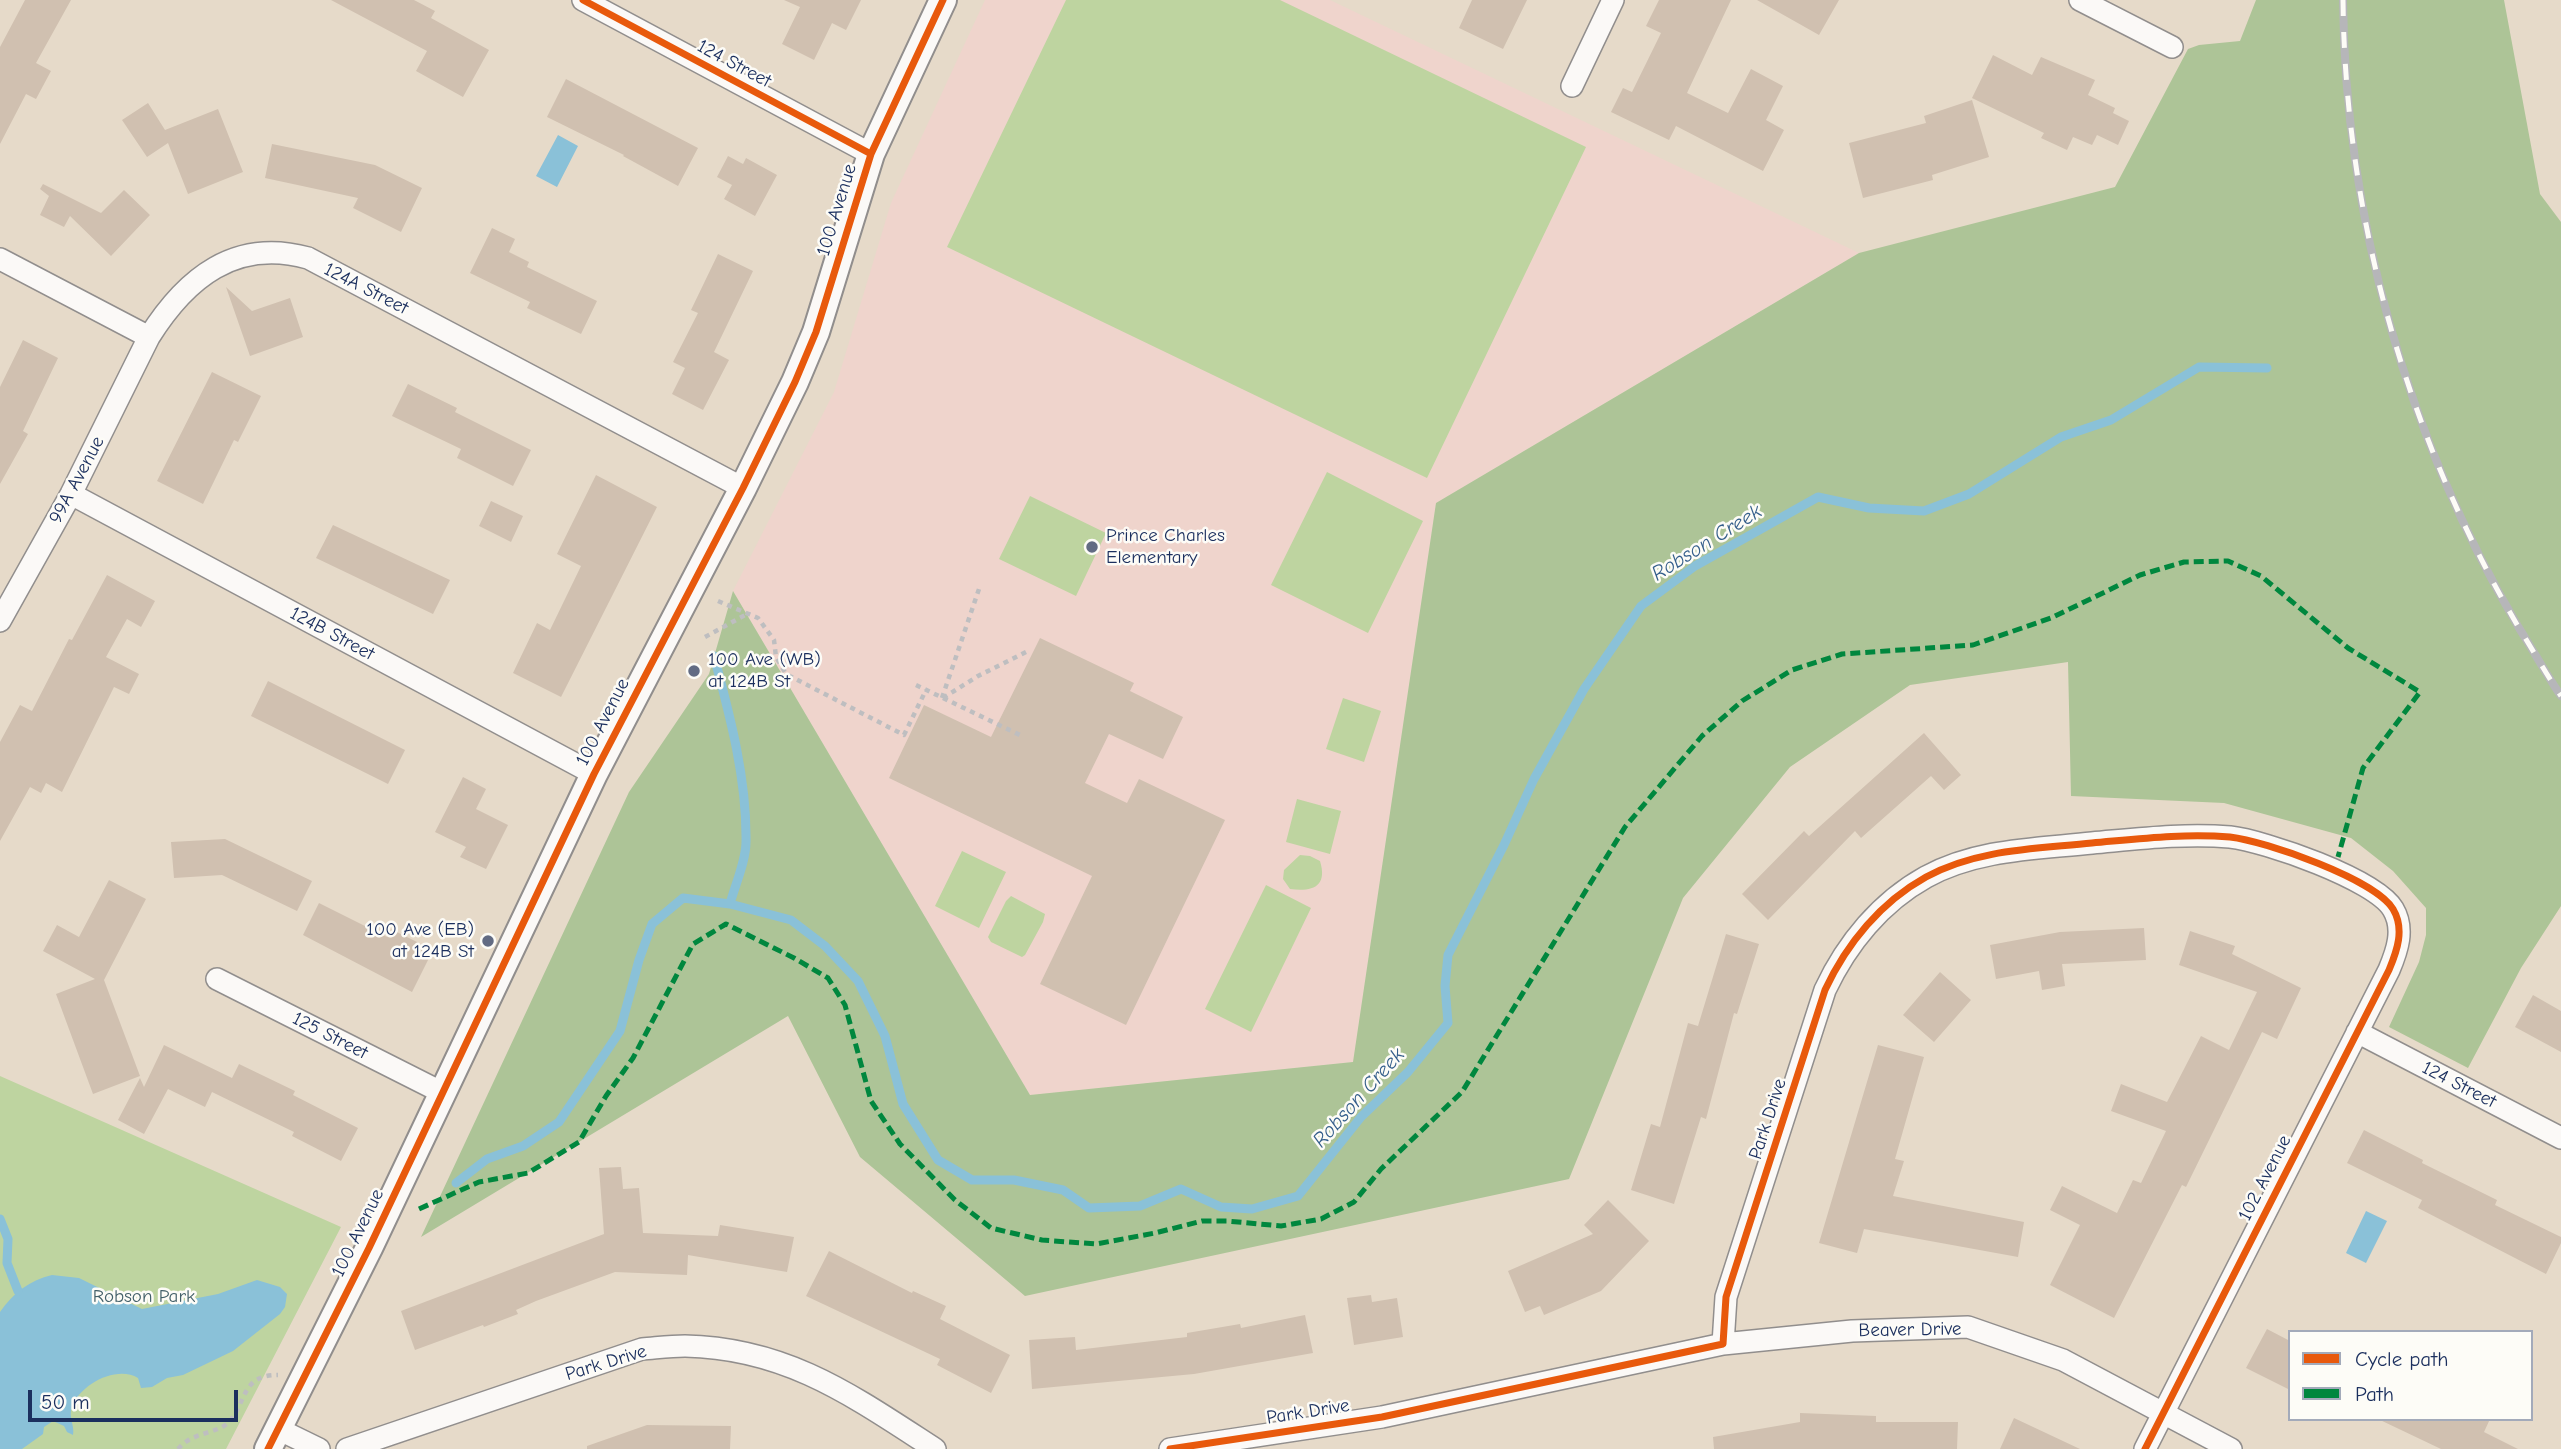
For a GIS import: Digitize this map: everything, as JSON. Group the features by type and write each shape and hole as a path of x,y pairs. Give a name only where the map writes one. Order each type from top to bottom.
{"street":[{"name":"124 Street","path":"583,0 871,154"},
{"name":"100 Avenue","path":"273,1439 369,1248 594,774 795,382 816,332 871,154 943,0"},
{"path":"1572,86 1613,0"},
{"path":"2080,0 2172,47"},
{"name":"124A Street","path":"149,337 185,291 217,266 255,252 291,254 320,265 743,488"},
{"path":"0,259 149,337"},
{"name":"99A Avenue","path":"0,621 71,494 149,337"},
{"name":"124B Street","path":"71,494 594,774"},
{"name":"Park Drive","path":"1170,1449 1382,1417 1723,1344 1726,1297 1825,990 1835,969 1863,929 1892,901 1926,877 1961,862 1997,853 2178,837 2232,838 2265,845 2335,871 2373,889 2393,909 2397,918"},
{"name":"102 Avenue","path":"2145,1449 2395,956 2399,942 2397,918"},
{"name":"125 Street","path":"217,979 443,1093"},
{"name":"124 Street","path":"2357,1032 2561,1138"},
{"name":"Beaver Drive","path":"1723,1344 1852,1331 1968,1327 2063,1360 2162,1415"},
{"name":"Park Drive","path":"347,1449 642,1349 683,1346 746,1353 801,1370 861,1400 935,1449"},
{"path":"2162,1415 2231,1449"},
{"path":"273,1439 319,1449"}],"path":[{"path":"942,698 979,589"},
{"path":"718,601 758,618 774,640 776,657 786,674 904,734 926,690"},
{"path":"705,637 747,614"},
{"path":"942,698 1030,650"},
{"path":"916,685 1021,736"},
{"path":"178,1449 187,1440 230,1422 241,1397 255,1381 268,1375 281,1376"}],"shaded area":[{"name":"Prince Charles Elementary","path":"985,0 1330,0 1859,253 1436,503 1353,1062 1030,1095 733,591 834,392 891,203"}],"green space":[{"path":"1066,0 1280,0 1586,147 1427,478 947,247"},
{"path":"2256,0 2504,0 2540,194 2561,222 2561,906 2521,968 2468,1068 2389,1027 2419,962 2426,935 2426,908 2393,871 2351,838 2224,803 2071,796 2068,662 1910,685 1790,767 1683,898 1569,1179 1025,1296 860,1157 788,1016 421,1237 629,792 709,674 733,591 1030,1095 1353,1062 1436,503 1859,253 2115,187 2188,49 2199,45 2240,41"},
{"path":"1327,472 1423,521 1368,633 1271,585"},
{"path":"1030,496 1106,533 1076,596 999,559"},
{"path":"1343,698 1381,711 1364,762 1326,749"},
{"path":"1297,799 1341,811 1330,854 1286,842"},
{"path":"962,851 1006,872 979,928 935,906"},
{"path":"1300,855 1320,861 1322,877 1316,886 1311,888 1290,889 1283,879 1284,870"},
{"path":"1266,885 1311,908 1251,1032 1205,1009"},
{"path":"1011,896 1045,914 1022,957 991,942 988,937"},
{"name":"Robson Park","path":"0,1076 341,1227 226,1449 0,1449"}],"water":[{"path":"558,135 578,146 557,187 536,176"},
{"path":"2366,1211 2387,1221 2366,1263 2346,1253"},
{"path":"52,1275 79,1278 142,1309 218,1294 257,1280 280,1287 287,1294 285,1307 280,1314 233,1351 183,1375 167,1378 152,1387 141,1388 138,1378 129,1375 110,1375 100,1379 83,1391 72,1407 73,1435 67,1432 64,1426 53,1421 44,1427 43,1434 22,1449 0,1449 0,1312 23,1288"}],"building":[{"path":"25,0 71,0 36,63 51,71 36,99 26,94 0,144 0,47"},
{"path":"331,0 414,0 435,11 431,18 489,50 463,97 416,71 427,51"},
{"path":"784,0 861,0 846,30 832,23 814,60 782,44 800,7"},
{"path":"1472,0 1527,0 1503,49 1459,28"},
{"path":"1659,0 1731,0 1687,93 1728,113 1751,69 1783,86 1766,120 1784,130 1763,171 1676,126 1669,140 1611,112 1623,88 1632,92 1661,33 1646,26"},
{"path":"1757,0 1839,0 1819,35"},
{"path":"1993,55 2032,75 2041,57 2095,80 2088,95 2115,108 2113,113 2129,121 2118,145 2097,135 2092,145 2073,137 2067,150 2041,138 2044,133 1972,98"},
{"path":"566,79 698,148 678,186 624,155 547,117"},
{"path":"1972,100 1989,157 1932,175 1933,180 1863,198 1849,143 1926,123 1924,116"},
{"path":"148,103 165,130 218,109 243,172 188,194 168,143 147,157 122,120"},
{"path":"272,144 375,165 422,188 401,232 353,208 358,198 265,178"},
{"path":"728,156 743,164 746,158 777,175 755,216 724,199 732,185 717,177"},
{"path":"43,184 101,213 124,190 150,215 111,256 70,216 64,227 40,215 49,196 40,189"},
{"path":"492,228 515,239 509,252 529,262 527,267 597,301 581,334 527,308 530,302 470,273"},
{"path":"718,254 753,271 714,352 729,360 703,410 672,394 685,368 673,362 698,313 691,310"},
{"path":"226,287 252,311 290,298 303,337 250,356"},
{"path":"23,340 58,358 23,431 28,434 0,484 0,387"},
{"path":"212,372 261,396 238,442 234,440 203,504 157,481"},
{"path":"408,384 457,408 455,412 531,450 513,486 457,458 461,449 392,416"},
{"path":"596,475 657,507 561,697 513,673 537,623 550,630 581,566 557,554"},
{"path":"491,501 523,516 511,542 479,526"},
{"path":"333,525 450,580 433,614 316,558"},
{"path":"107,575 155,601 141,627 127,619 106,657 139,674 129,694 114,687 62,792 46,783 41,793 30,787 0,841 0,742 20,705 32,711 69,639 72,640"},
{"path":"1040,638 1134,683 1130,691 1183,717 1163,759 1109,734 1085,783 1127,803 1139,779 1225,820 1126,1025 1040,984 1092,876 889,778 924,705 991,737"},
{"path":"268,681 405,750 388,784 251,716"},
{"path":"1924,733 1961,775 1944,790 1931,776 1861,838 1855,831 1768,920 1742,894 1804,831 1809,836"},
{"path":"463,777 486,789 476,809 508,825 486,869 460,857 466,847 435,832"},
{"path":"225,839 312,881 297,911 222,875 174,878 171,842"},
{"path":"109,880 146,899 104,980 140,1076 93,1094 56,994 95,979 43,951 57,925 79,937"},
{"path":"319,903 387,937 391,929 433,950 412,992 303,935"},
{"path":"2144,928 2146,960 2062,964 2065,986 2042,990 2039,971 1996,979 1990,945 2060,932"},
{"path":"2190,931 2235,946 2232,954 2301,988 2277,1039 2262,1032 2186,1187 2182,1185 2114,1318 2050,1285 2080,1225 2050,1210 2062,1186 2117,1213 2133,1180 2141,1183 2166,1131 2111,1111 2121,1084 2167,1102 2201,1036 2229,1050 2257,992 2179,965"},
{"path":"1726,934 1759,944 1737,1014 1734,1013 1706,1119 1701,1117 1674,1204 1631,1190 1651,1124 1660,1127 1688,1023 1698,1026"},
{"path":"1940,972 1971,1000 1934,1042 1903,1015"},
{"path":"2533,995 2561,1011 2561,1052 2515,1027"},
{"path":"164,1045 232,1078 239,1064 295,1091 293,1095 358,1128 341,1161 292,1136 294,1132 212,1092 205,1107 168,1089 144,1134 118,1120 140,1078 144,1087"},
{"path":"1878,1045 1924,1057 1895,1159 1904,1161 1893,1196 2024,1222 2018,1257 1864,1229 1857,1253 1819,1243"},
{"path":"2364,1130 2423,1160 2422,1163 2497,1200 2495,1205 2561,1237 2561,1243 2546,1274 2418,1208 2422,1200 2347,1163"},
{"path":"621,1167 623,1189 639,1188 643,1233 718,1236 720,1225 794,1237 787,1272 688,1255 687,1275 615,1272 536,1301 516,1310 518,1314 415,1350 401,1311 604,1234 599,1168"},
{"path":"1608,1200 1649,1241 1601,1291 1544,1315 1540,1306 1525,1312 1508,1271 1593,1234 1584,1225"},
{"path":"829,1251 912,1293 913,1291 946,1306 940,1319 1010,1355 991,1393 937,1365 940,1359 806,1296"},
{"path":"1371,1295 1372,1302 1397,1298 1403,1337 1354,1345 1347,1298"},
{"path":"1305,1315 1313,1353 1194,1374 1032,1389 1029,1340 1075,1337 1076,1350 1187,1337 1187,1333 1240,1324 1241,1328"},
{"path":"2267,1329 2288,1340 2288,1389 2246,1368"},
{"path":"1800,1413 1876,1416 1876,1422 1958,1422 1957,1449 1714,1449 1713,1437 1800,1422"},
{"path":"2014,1418 2080,1449 2000,1449"},
{"path":"2382,1421 2489,1421 2484,1432 2518,1449 2441,1449"},
{"path":"647,1425 731,1426 730,1449 587,1449 587,1446"}],"waterway":[{"name":"Robson Creek","path":"456,1183 487,1159 523,1146 559,1122 620,1031 639,960 652,924 683,898 730,904 791,920 825,946 858,981 885,1036 903,1104 938,1160 972,1180 1014,1180 1063,1190 1089,1208 1140,1206 1181,1189 1221,1207 1252,1209 1298,1196 1361,1117 1408,1072 1448,1023 1445,986 1448,955 1534,779 1584,689 1641,606 1695,566 1818,497 1869,508 1924,511 1969,494 2061,437 2111,420 2199,367 2267,368"},
{"path":"714,656 736,748 746,818 744,857 730,904"},
{"name":"Robson Creek","path":"0,1219 8,1239 7,1263 18,1291"}],"railway":[{"path":"2343,0 2347,82 2356,164 2370,245 2390,326 2415,404 2445,481 2480,556 2519,628 2561,696"}],"marked path":[{"path":"419,1209 479,1182 528,1173 579,1142 606,1096 633,1058 693,944 726,924 828,978 845,1005 871,1101 900,1144 955,1200 991,1228 1042,1240 1096,1244 1202,1221 1281,1226 1321,1219 1354,1202 1381,1169 1462,1092 1625,827 1702,736 1742,701 1792,670 1842,654 1973,645 2051,618 2140,575 2184,562 2228,561 2261,576 2348,648 2420,692 2363,768 2338,857"}],"cycle path":[{"path":"583,0 871,154"},
{"path":"268,1449 369,1248 594,774 795,382 816,332 871,154 943,0"},
{"path":"1170,1449 1382,1417 1723,1344 1726,1297 1825,990 1855,940 1880,911 1926,877 1945,868 1986,856 2028,849 2143,838 2230,837 2268,846 2318,863 2365,886 2382,897 2393,909 2399,924 2398,940 2389,970 2145,1449"}],"place":[{"name":"Prince Charles Elementary","path":"1092,547"},
{"name":"100 Ave (WB) at 124B St","path":"694,671"},
{"name":"100 Ave (EB) at 124B St","path":"488,941"}]}
